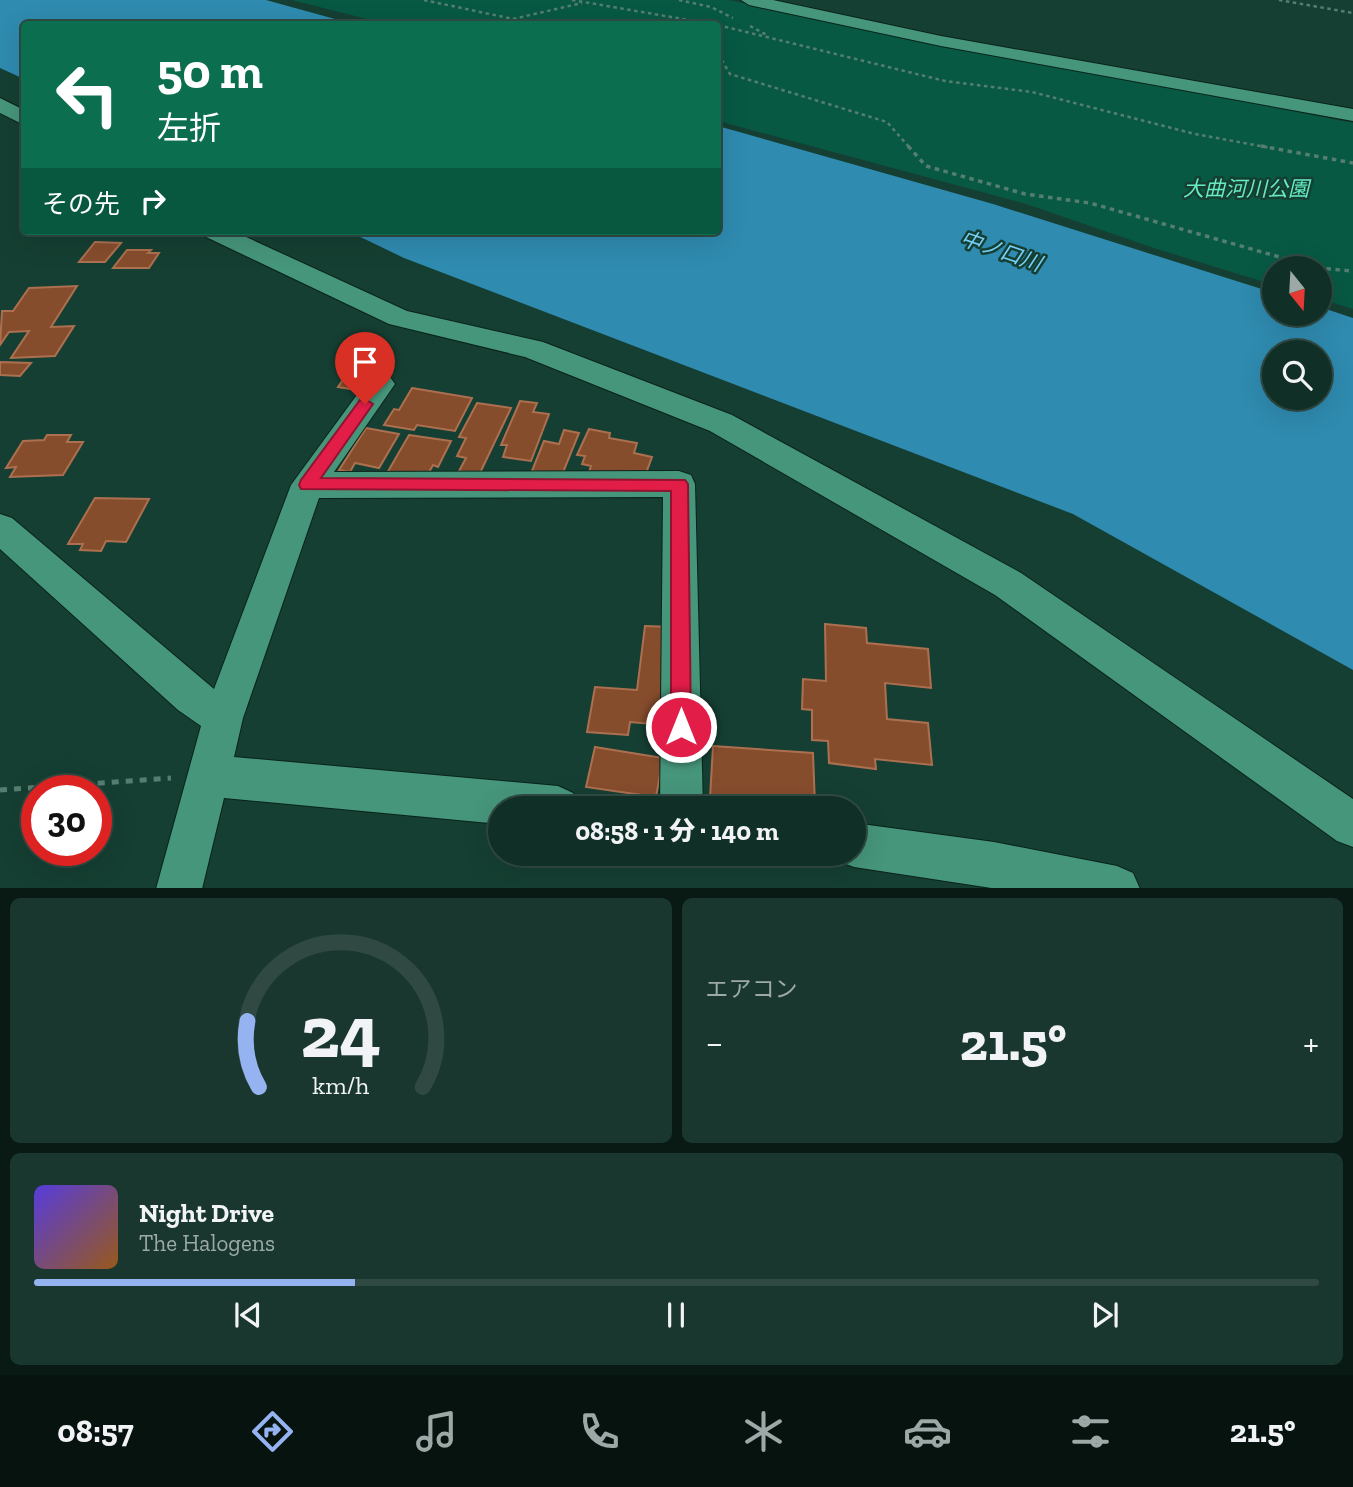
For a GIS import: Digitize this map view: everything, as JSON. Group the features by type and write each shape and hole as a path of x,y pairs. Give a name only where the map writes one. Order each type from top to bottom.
{"street":[{"path":"749,0 954,44 1353,115"},
{"path":"0,103 21,117"},
{"path":"222,235 399,318 533,349 721,423 1008,584 1353,825"},
{"path":"178,888 210,776 223,718 307,485 380,384"},
{"path":"307,485 679,484 682,796"},
{"path":"0,528 192,697 223,718"},
{"path":"210,776 488,802"},
{"path":"866,847 1117,888"}],"path":[{"path":"424,0 513,19 582,3"},
{"path":"572,0 690,21"},
{"path":"679,0 711,8 774,38"},
{"path":"1279,0 1353,13"},
{"path":"721,26 945,81 1032,92 1195,134 1353,163"},
{"path":"721,59 730,74 887,122 926,166 1025,194 1090,203 1318,268 1353,271"},
{"path":"0,790 210,776"}],"green space":[{"name":"大曲河川公園","path":"292,0 729,0 1353,123 1353,309 1332,303 1332,256 1262,256 1262,281 1026,204 721,122 721,21 374,21"}],"water":[{"path":"0,0 266,0 342,21 21,21 21,78 0,68"},
{"name":"中ノ口川","path":"721,127 993,204 1262,289 1262,326 1332,326 1332,311 1353,318 1353,670 1073,514 404,258 356,235 721,235"}],"building":[{"path":"95,242 121,243 105,262 79,262"},
{"path":"127,250 151,250 148,253 159,253 149,268 113,268"},
{"path":"77,286 51,327 74,326 55,356 11,358 29,331 9,332 0,345 2,311 13,311 29,288"},
{"path":"0,362 31,363 20,376 0,375"},
{"path":"351,368 375,372 362,391 338,387"},
{"path":"412,388 472,398 455,431 417,425 414,430 384,425 394,409 399,410"},
{"path":"520,401 537,403 533,412 549,414 531,461 503,457 507,445 501,445"},
{"path":"477,403 511,408 479,475 459,471 466,458 457,456 466,438 459,437"},
{"path":"366,428 399,434 379,468 355,463 350,472 339,470"},
{"path":"589,429 610,433 609,438 637,443 634,453 652,457 645,476 589,472 591,466 582,464 585,456 577,455"},
{"path":"564,430 579,433 562,475 532,471 544,441 559,444"},
{"path":"47,435 71,435 67,442 83,442 63,475 10,477 16,467 6,468 23,441 44,440"},
{"path":"409,435 451,441 438,467 433,465 427,476 387,473"},
{"path":"95,498 149,499 126,542 106,541 101,551 80,550 83,544 68,544"},
{"path":"825,624 866,628 867,643 928,649 931,688 885,683 887,719 928,723 932,765 875,759 876,769 829,763 828,741 812,740 812,710 802,709 803,679 826,681"},
{"path":"645,626 673,627 664,725 630,722 628,735 587,732 595,687 637,690"},
{"path":"713,746 813,753 815,796 710,796"},
{"path":"595,747 663,758 656,796 586,787"}],"route":[{"path":"365,404 307,485 679,484 681,727"}]}
